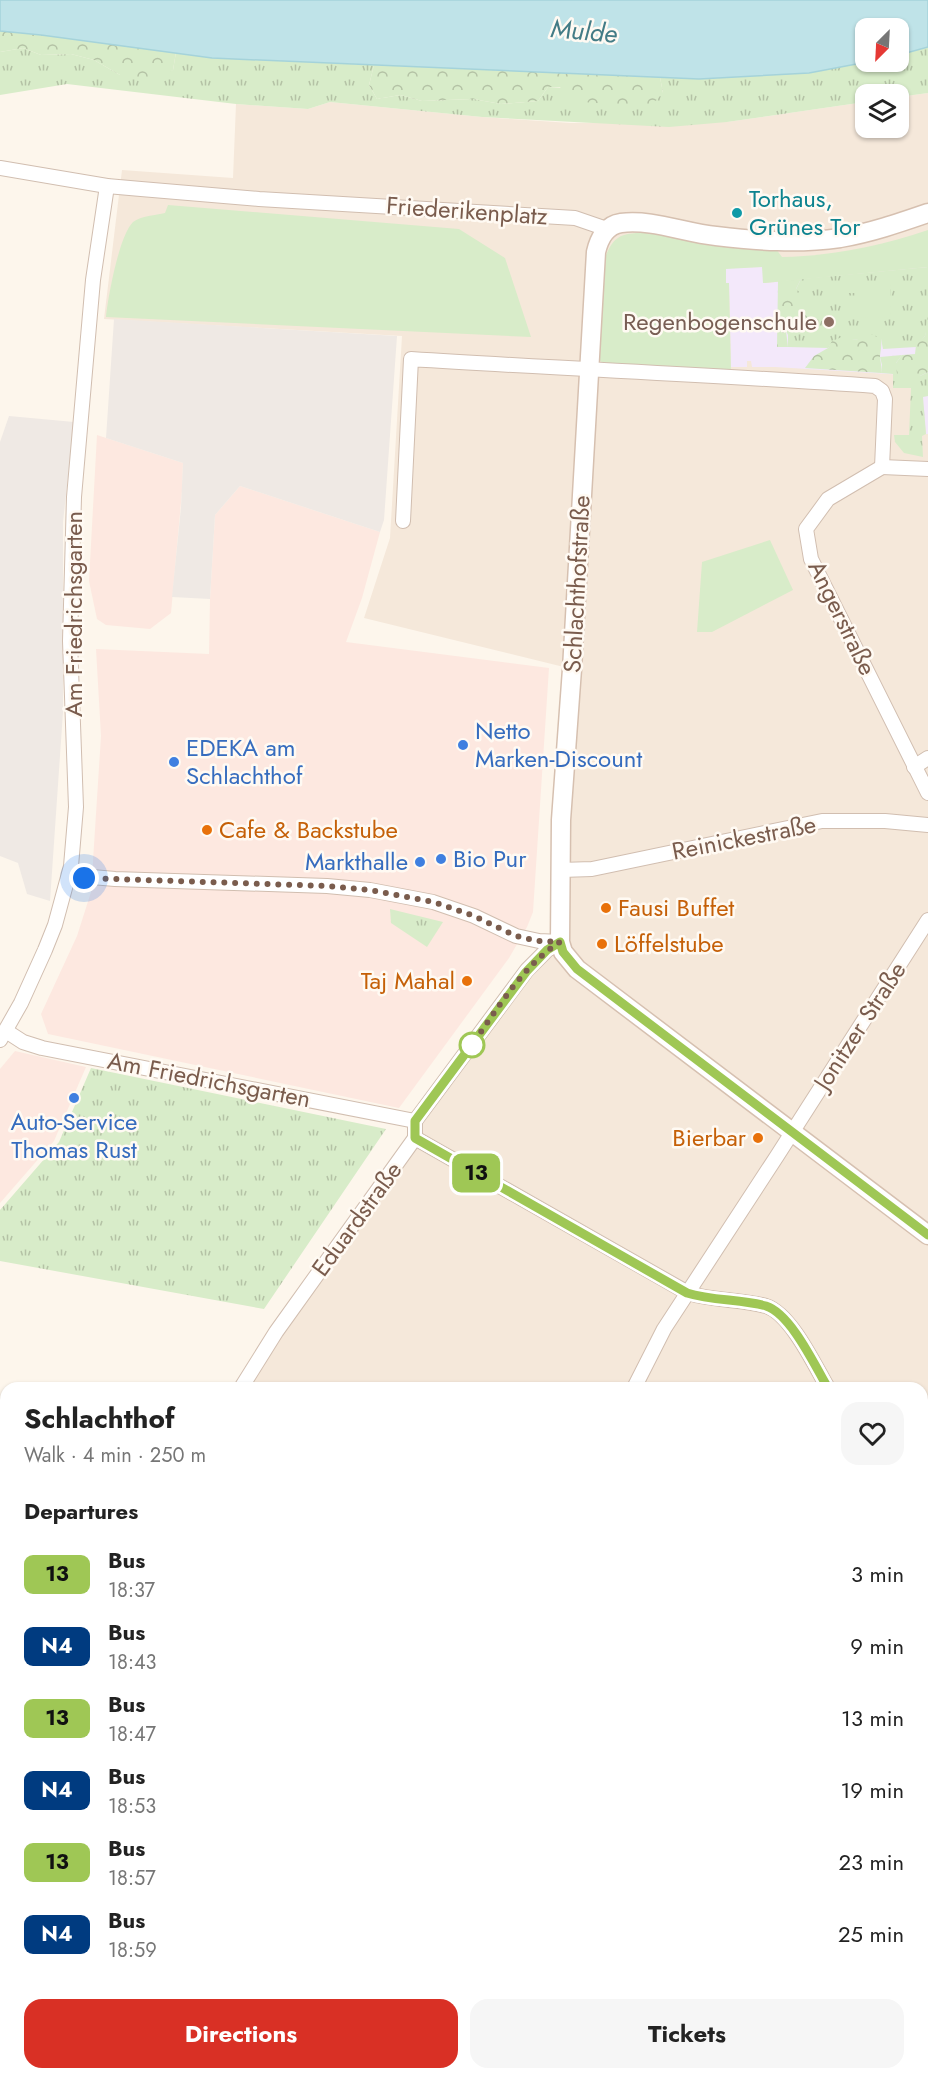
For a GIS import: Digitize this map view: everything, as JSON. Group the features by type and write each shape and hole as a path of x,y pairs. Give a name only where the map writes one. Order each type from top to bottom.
{"main road":[{"path":"608,229 620,223 637,223 738,239 794,242 859,234 928,213"},
{"name":"Schlachthofstraße","path":"560,942 561,820 596,252 599,242 608,229"},
{"path":"560,942 563,952 577,969 928,1235"}],"street":[{"name":"Friederikenplatz","path":"0,168 107,186 259,199 575,218 608,229"},
{"name":"Am Friedrichsgarten","path":"107,186 93,280 74,497 70,641 75,827 69,875 55,925 21,1003 3,1035 42,1048 415,1121"},
{"path":"403,521 411,359 875,386 882,391 885,399 882,467 928,469"},
{"name":"Angerstraße","path":"882,467 828,500 806,529 811,559 928,793"},
{"path":"914,767 928,758"},
{"name":"Reinickestraße","path":"561,870 592,869 822,821 885,821 928,825"},
{"path":"69,875 104,879 327,886 370,890 434,902 474,916 516,936 538,941 560,942"},
{"name":"Jonitzer Straße","path":"637,1382 664,1329 928,920"},
{"path":"415,1121 526,972 547,950 560,942"},
{"name":"Eduardstraße","path":"245,1382 276,1332 415,1138 415,1121"},
{"path":"415,1138 687,1293 760,1305 774,1310 790,1327 824,1382"}],"shaded area":[{"path":"928,93 928,1382 245,1382 415,1139 415,1121 527,970 560,942 572,669 364,618 390,538 402,336 104,319 122,170 233,178 236,104 308,109 330,102 570,123 727,122 855,103 855,138 909,138 909,96"},
{"name":"Regenbogenschule","path":"763,267 763,282 765,283 928,267 928,434 926,434 920,376 752,367 751,361 747,361 747,367 731,367 729,284 726,283 726,268"},
{"path":"114,319 397,336 384,520 380,532 240,486 215,515 210,599 172,597 183,463 106,438"},
{"path":"9,416 74,422 63,522 63,712 50,901 27,894 18,863 0,856 0,442"},
{"path":"97,435 183,463 171,613 150,629 106,625 97,619 89,581"},
{"path":"240,486 380,532 362,598 346,642 549,668 533,912 509,958 399,1108 48,1034 41,1014 77,936 91,892 101,736 96,649 209,654 215,515"},
{"path":"15,1051 86,1067 54,1141 0,1203 0,1069"}],"green space":[{"path":"0,31 176,52 173,70 149,81 120,75 94,60 71,54 41,55 23,48 0,52"},
{"path":"928,47 928,93 909,96 909,84 855,84 855,103 727,122 669,127 482,117 330,102 308,109 236,104 67,84 0,95 0,52 23,48 41,55 71,54 94,60 120,75 173,70 176,52 212,58 374,65 369,85 377,99 400,95 422,101 473,99 501,104 538,101 548,87 663,93 660,77 699,79 809,73 855,64 855,72 909,72 909,52"},
{"path":"374,65 660,77 663,93 652,104 569,101 560,87 548,87 538,101 501,104 473,99 422,101 400,95 377,99 369,85"},
{"path":"168,205 459,229 505,258 531,337 106,317 115,267 128,229 136,220 165,213"},
{"path":"928,230 928,267 765,283 763,283 762,267 726,269 726,283 729,283 731,372 605,365 597,358 606,255 615,240 621,236 634,233 660,234 731,247 776,249 782,257 820,255 856,249"},
{"path":"928,267 928,324 925,336 916,347 883,349 881,339 838,339 828,348 788,347 786,331 793,324 796,289 801,279"},
{"path":"801,279 796,289 808,303 811,322 802,327 793,324 786,331 788,347 777,347 778,281"},
{"path":"890,282 891,317 855,318 855,293 846,293 846,284"},
{"path":"928,312 928,372 920,376 897,374 896,363 902,355 915,354 916,345 925,336"},
{"path":"867,332 881,339 881,373 805,368 814,356 828,348 832,341 842,337 857,340"},
{"path":"902,355 896,363 920,376 928,372 928,396 923,397 926,434 922,436 923,457 904,453 895,442 894,435 909,435 911,388 893,388 893,374 881,373 880,357"},
{"path":"770,540 793,590 712,632 697,632 702,562"},
{"path":"390,909 443,922 427,947 391,923"},
{"path":"91,1068 386,1129 264,1309 0,1261 0,1210 59,1142"}],"water":[{"name":"Mulde","path":"0,0 928,0 928,47 909,52 909,18 855,18 855,64 809,73 699,79 212,58 0,31"}],"bus line":[{"name":"13","path":"824,1382 797,1336 774,1310 760,1305 700,1297 687,1293 415,1138 415,1121 526,972 547,950 560,942 563,952 577,969 928,1235"}],"place":[{"name":"Torhaus, Grünes Tor","path":"737,213"},
{"name":"Regenbogenschule","path":"829,322"},
{"name":"Netto Marken-Discount","path":"463,745"},
{"name":"EDEKA am Schlachthof","path":"174,762"},
{"name":"Cafe & Backstube","path":"207,830"},
{"name":"Bio Pur","path":"441,859"},
{"name":"Markthalle","path":"420,862"},
{"name":"Fausi Buffet","path":"606,908"},
{"name":"Löffelstube","path":"602,944"},
{"name":"Taj Mahal","path":"467,981"},
{"name":"Auto-Service Thomas Rust","path":"74,1098"},
{"name":"Bierbar","path":"758,1138"}],"route":[{"path":"84,878 327,886 402,894 474,916 516,936 538,941 560,942 535,961 472,1045"}]}
